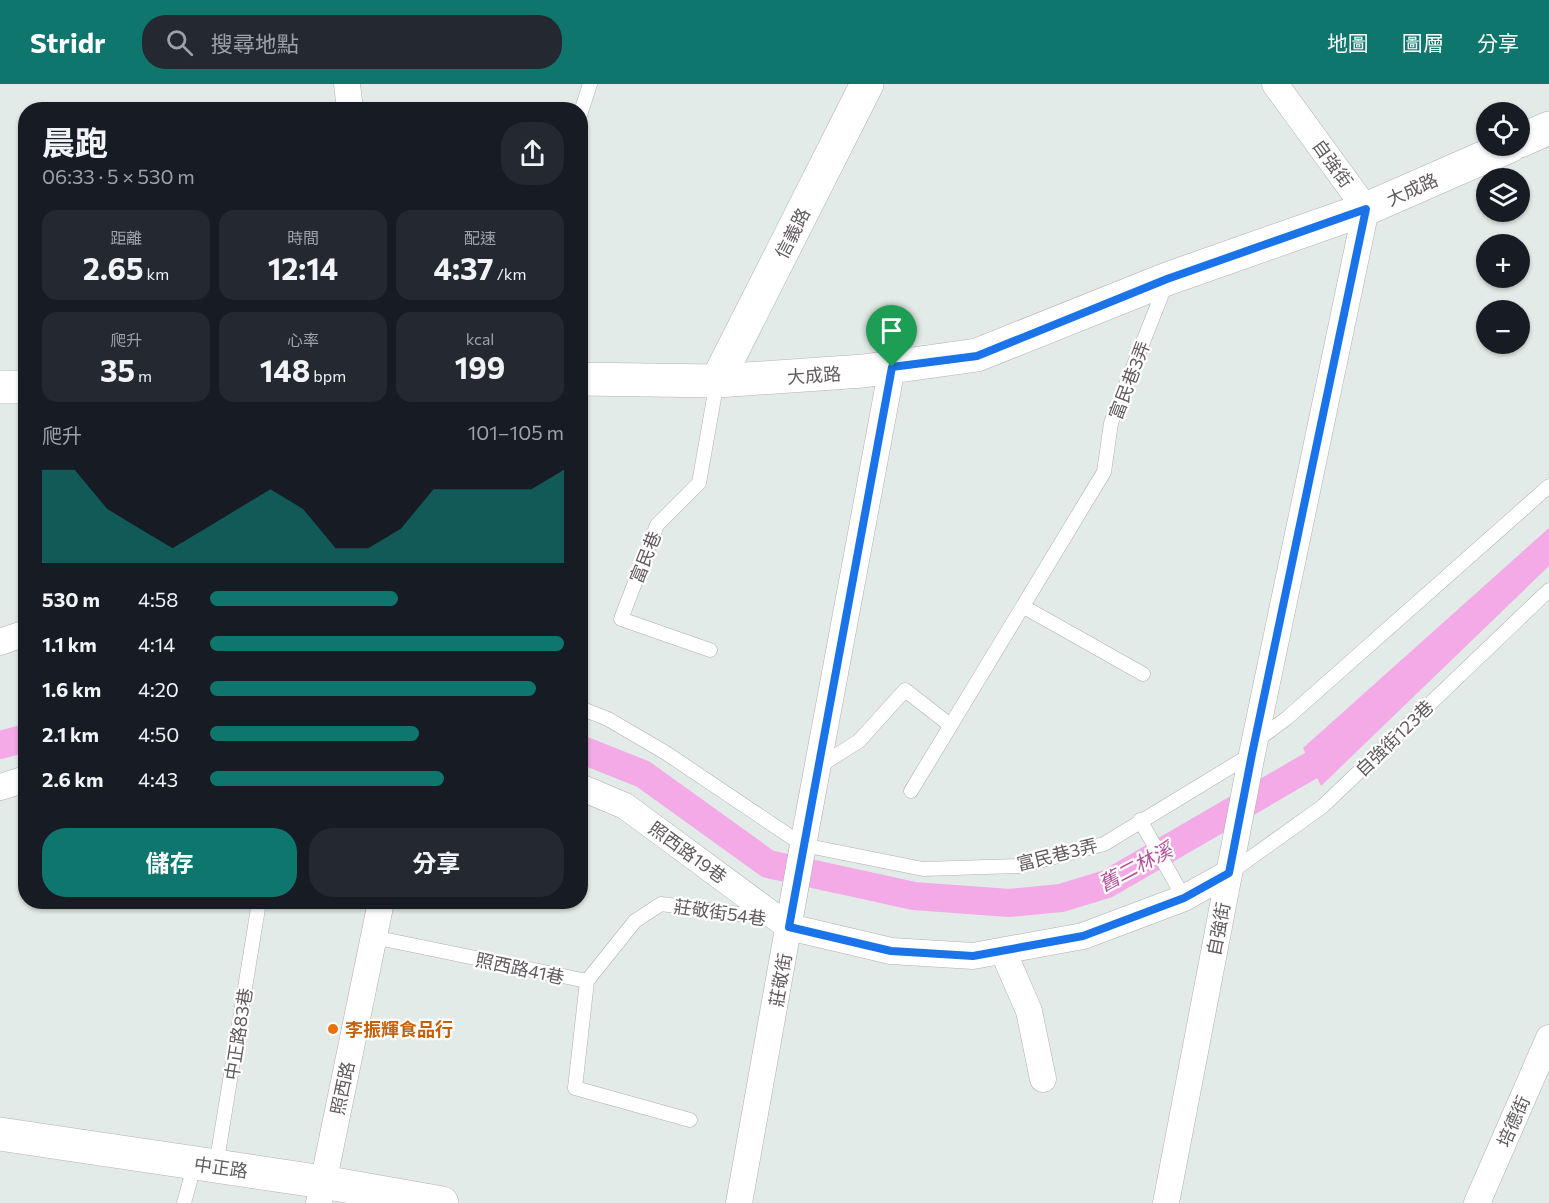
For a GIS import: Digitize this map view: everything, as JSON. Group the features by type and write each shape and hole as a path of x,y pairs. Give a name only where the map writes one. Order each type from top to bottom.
{"main road":[{"name":"信義路","path":"717,381 867,84"},
{"path":"1530,137 1549,128"},
{"name":"大成路","path":"588,379 717,381 863,371 977,356 1167,279 1366,209 1487,156"},
{"path":"0,387 18,387"},
{"name":"中正路","path":"0,1134 205,1165 321,1193 442,1203"}],"street":[{"path":"347,84 349,102"},
{"name":"自強街","path":"1166,1203 1253,748 1366,209 1275,84"},
{"name":"莊敬街","path":"739,1203 785,923 803,845 892,367"},
{"path":"0,642 18,636"},
{"path":"0,787 18,781"},
{"name":"照西路19巷","path":"588,790 625,806 785,923"},
{"path":"785,923 891,951 973,956 1083,936 1184,898 1229,873"},
{"name":"照西路","path":"321,1193 380,909"},
{"path":"1003,951 1029,1011 1043,1079"},
{"name":"培德街","path":"1477,1203 1549,1038"}],"lane":[{"path":"584,102 590,84"},
{"name":"富民巷3弄","path":"911,791 1104,472 1111,423 1167,279"},
{"name":"富民巷","path":"710,650 621,619 657,525 699,483 717,381"},
{"name":"富民巷3弄","path":"803,845 923,869 1020,866 1104,844 1253,748 1549,486"},
{"name":"自強街123巷","path":"1229,873 1323,806 1549,590"},
{"path":"1024,606 1143,674"},
{"path":"818,767 859,741 905,690 950,725"},
{"path":"588,711 608,719 666,753 803,845"},
{"path":"1140,820 1184,898"},
{"name":"莊敬街54巷","path":"586,981 635,921 661,904 785,923"},
{"name":"中正路83巷","path":"184,1203 205,1165 259,909"},
{"name":"照西路41巷","path":"374,937 586,981 575,1088 690,1120"}],"shaded area":[{"path":"1549,528 1549,566 1321,786 1303,748"}],"waterway":[{"name":"舊二林溪","path":"0,745 18,740"},
{"name":"舊二林溪","path":"588,752 643,774 768,864 914,896 1009,903 1061,898 1107,884 1324,758 1341,742"}],"place":[{"name":"李振輝食品行","path":"333,1029"}],"route":[{"path":"1366,209 1229,873 1184,898 1083,936 973,956 891,951 789,927 892,367 977,356 1167,279 1366,209"}]}
